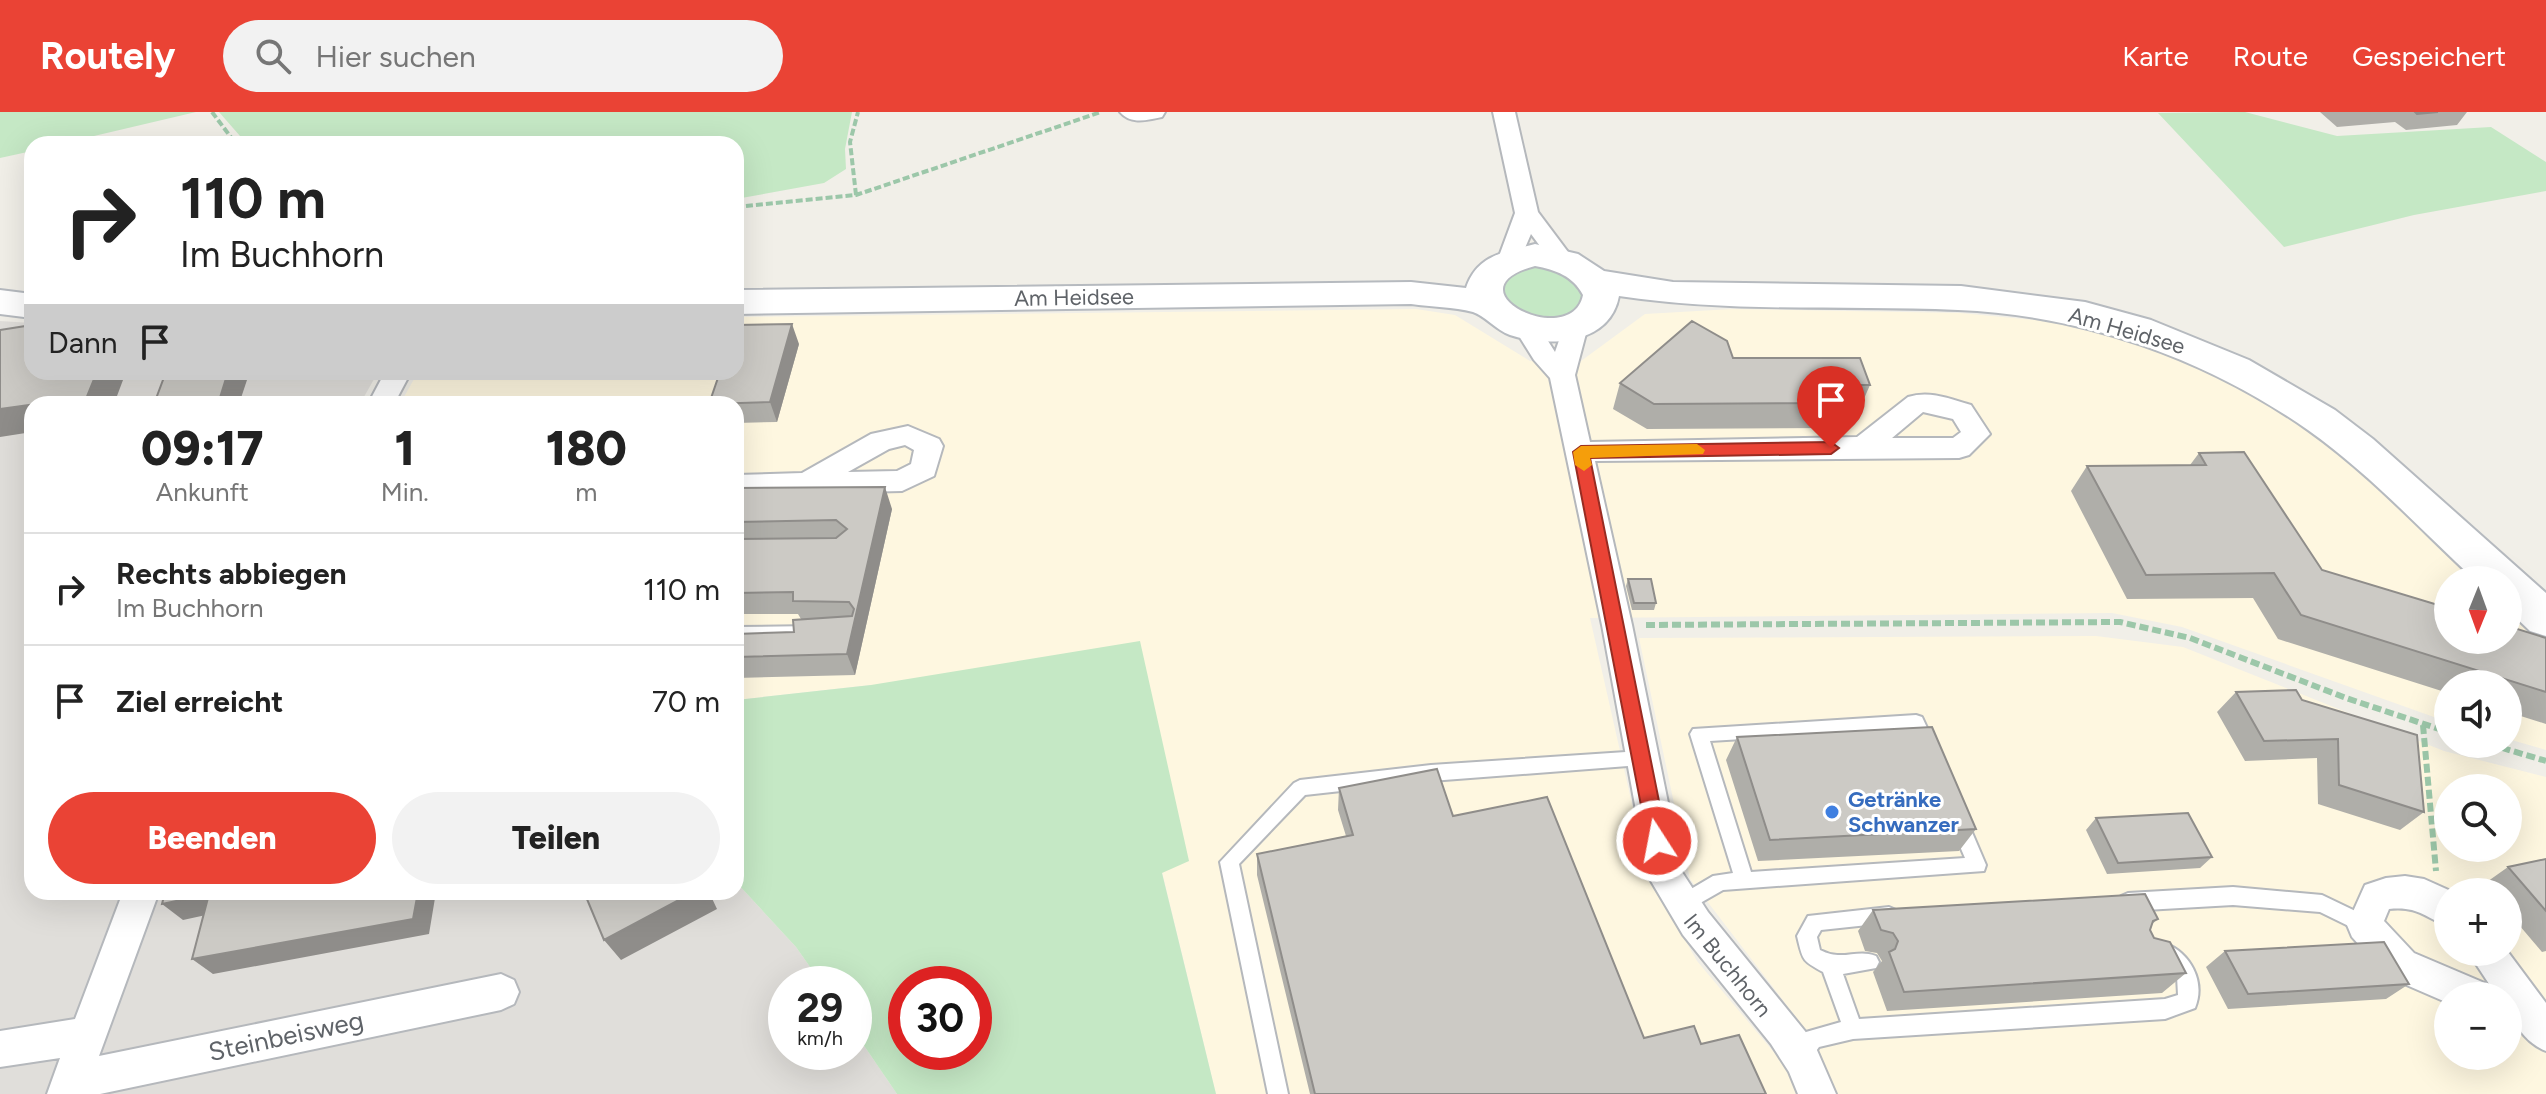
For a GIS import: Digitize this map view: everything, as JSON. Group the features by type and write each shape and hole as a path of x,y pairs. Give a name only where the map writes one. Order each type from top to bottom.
{"main road":[{"path":"1535,255 1562,260 1581,268 1590,304 1548,330 1527,328 1496,313 1494,279 1535,255"},
{"name":"Am Heidsee","path":"744,302 1411,293 1494,279"},
{"name":"Am Heidsee","path":"1590,304 1673,293 1961,298 2085,314 2138,329 2236,369 2321,420 2359,449 2488,566"},
{"path":"0,302 24,305"},
{"path":"2522,597 2546,619"}],"street":[{"path":"1131,112 1138,115 1154,112"},
{"path":"1504,112 1527,213 1562,260"},
{"path":"1494,279 1527,213"},
{"name":"Im Buchhorn","path":"1562,375 1590,304"},
{"name":"Im Buchhorn","path":"1527,328 1543,354 1562,375 1617,625 1665,876 1681,905 1801,1055 1817,1094"},
{"path":"1581,452 1863,447"},
{"path":"744,485 807,483"},
{"path":"2434,902 2399,890 2377,896 2365,925 2401,965 2441,982"},
{"name":"Steinbeisweg","path":"69,1087 138,900"},
{"path":"2496,966 2545,1032"},
{"name":"Steinbeisweg","path":"69,1087 501,992"},
{"path":"2522,1020 2545,1032"},
{"path":"0,1049 89,1035"}],"lane":[{"path":"744,633 837,632"},
{"path":"1744,880 1699,734 1916,722 1934,765"},
{"path":"1278,1094 1229,862 1300,788 1431,773 1641,758"},
{"path":"1681,905 1720,882 1977,865 1953,808"},
{"path":"2108,904 2233,896 2322,904 2365,925"},
{"path":"1869,962 1831,966 1812,956 1807,936 1815,922 1905,915"},
{"path":"1801,1055 1813,1039 1853,1029 2165,1009 2188,1001 2190,979 2183,965 2160,949 2140,949"},
{"path":"1831,966 1853,1029"}],"path":[{"path":"212,112 230,136"},
{"path":"856,195 850,142 858,112"},
{"path":"744,206 856,195 1101,112"},
{"path":"1617,625 2120,622 2190,638 2434,728"},
{"path":"2423,725 2441,878"},
{"path":"2522,754 2546,761"}],"shaded area":[{"path":"1416,309 1455,315 1530,361 1581,361 1645,314 1732,309 1960,313 2046,321 2123,339 2189,363 2269,405 2364,476 2462,566 2434,566 2434,654 2522,654 2522,622 2546,643 2546,750 2522,743 2522,670 2434,670 2434,717 2182,627 2112,613 1590,618 1648,875 1697,961 1788,1069 1798,1094 1216,1094 1162,872 1189,860 871,685 744,699 744,396 404,396 414,380 744,380 744,317"},
{"path":"0,321 24,322 24,380 374,380 364,396 24,396 24,900 744,900 744,891 809,966 768,966 768,1070 872,1070 872,1057 897,1094 0,1094"},
{"path":"2096,636 2183,647 2434,747 2434,758 2471,758 2546,777 2546,1094 1836,1094 1802,1025 1690,879 1639,638"}],"green space":[{"path":"0,112 196,112 94,136 24,136 24,153 0,158"},
{"path":"219,112 852,112 845,149 846,169 824,183 744,198 744,136 240,136"},
{"path":"2245,112 2337,136 2491,127 2546,162 2546,191 2414,215 2284,247 2158,113"},
{"path":"1532,265 1570,272 1586,296 1568,314 1557,318 1534,316 1523,311 1502,295 1504,279"},
{"path":"1140,641 1189,861 1162,873 1216,1094 897,1094 872,1057 872,966 809,966 744,891 744,699 871,685"}],"building":[{"path":"1692,321 1727,341 1733,358 1860,358 1870,385 1837,385 1844,403 1654,404 1620,383"},
{"path":"792,324 770,402 744,403 744,396 712,396 717,380 744,380 744,325"},
{"path":"24,326 24,380 94,380 87,396 24,396 24,406 0,409 0,330"},
{"path":"163,380 226,380 220,396 157,396"},
{"path":"2244,452 2322,570 2434,604 2434,654 2522,654 2522,630 2546,638 2546,692 2522,684 2522,670 2476,670 2301,615 2274,573 2146,575 2087,466 2206,465 2199,453"},
{"path":"885,487 847,654 744,657 744,634 794,632 793,620 852,616 854,609 849,602 793,601 793,592 744,593 744,539 836,538 847,529 836,520 744,522 744,488"},
{"path":"1628,579 1651,579 1656,603 1634,603"},
{"path":"2296,690 2302,700 2417,735 2424,812 2339,785 2338,739 2264,741 2236,692"},
{"path":"1932,727 1976,829 1770,840 1737,737"},
{"path":"1437,769 1453,816 1547,797 1644,1038 1694,1026 1701,1044 1739,1035 1766,1094 1315,1094 1257,854 1353,835 1339,788"},
{"path":"2188,813 2212,857 2118,863 2096,818"},
{"path":"2546,859 2546,911 2522,883 2522,878 2518,878 2508,867"},
{"path":"2145,894 2158,919 2153,921 2150,930 2154,938 2170,942 2186,973 1904,992 1889,952 1895,949 1898,941 1893,933 1881,930 1873,910"},
{"path":"207,900 417,900 413,919 192,959"},
{"path":"587,900 679,900 604,940"},
{"path":"2384,942 2409,984 2248,994 2225,951"}],"slow traffic":[{"path":"1584,465 1581,452 1697,450"}],"place":[{"name":"Getränke Schwanzer","path":"1832,812"}],"route":[{"path":"1657,841 1581,452 1831,448"}]}
